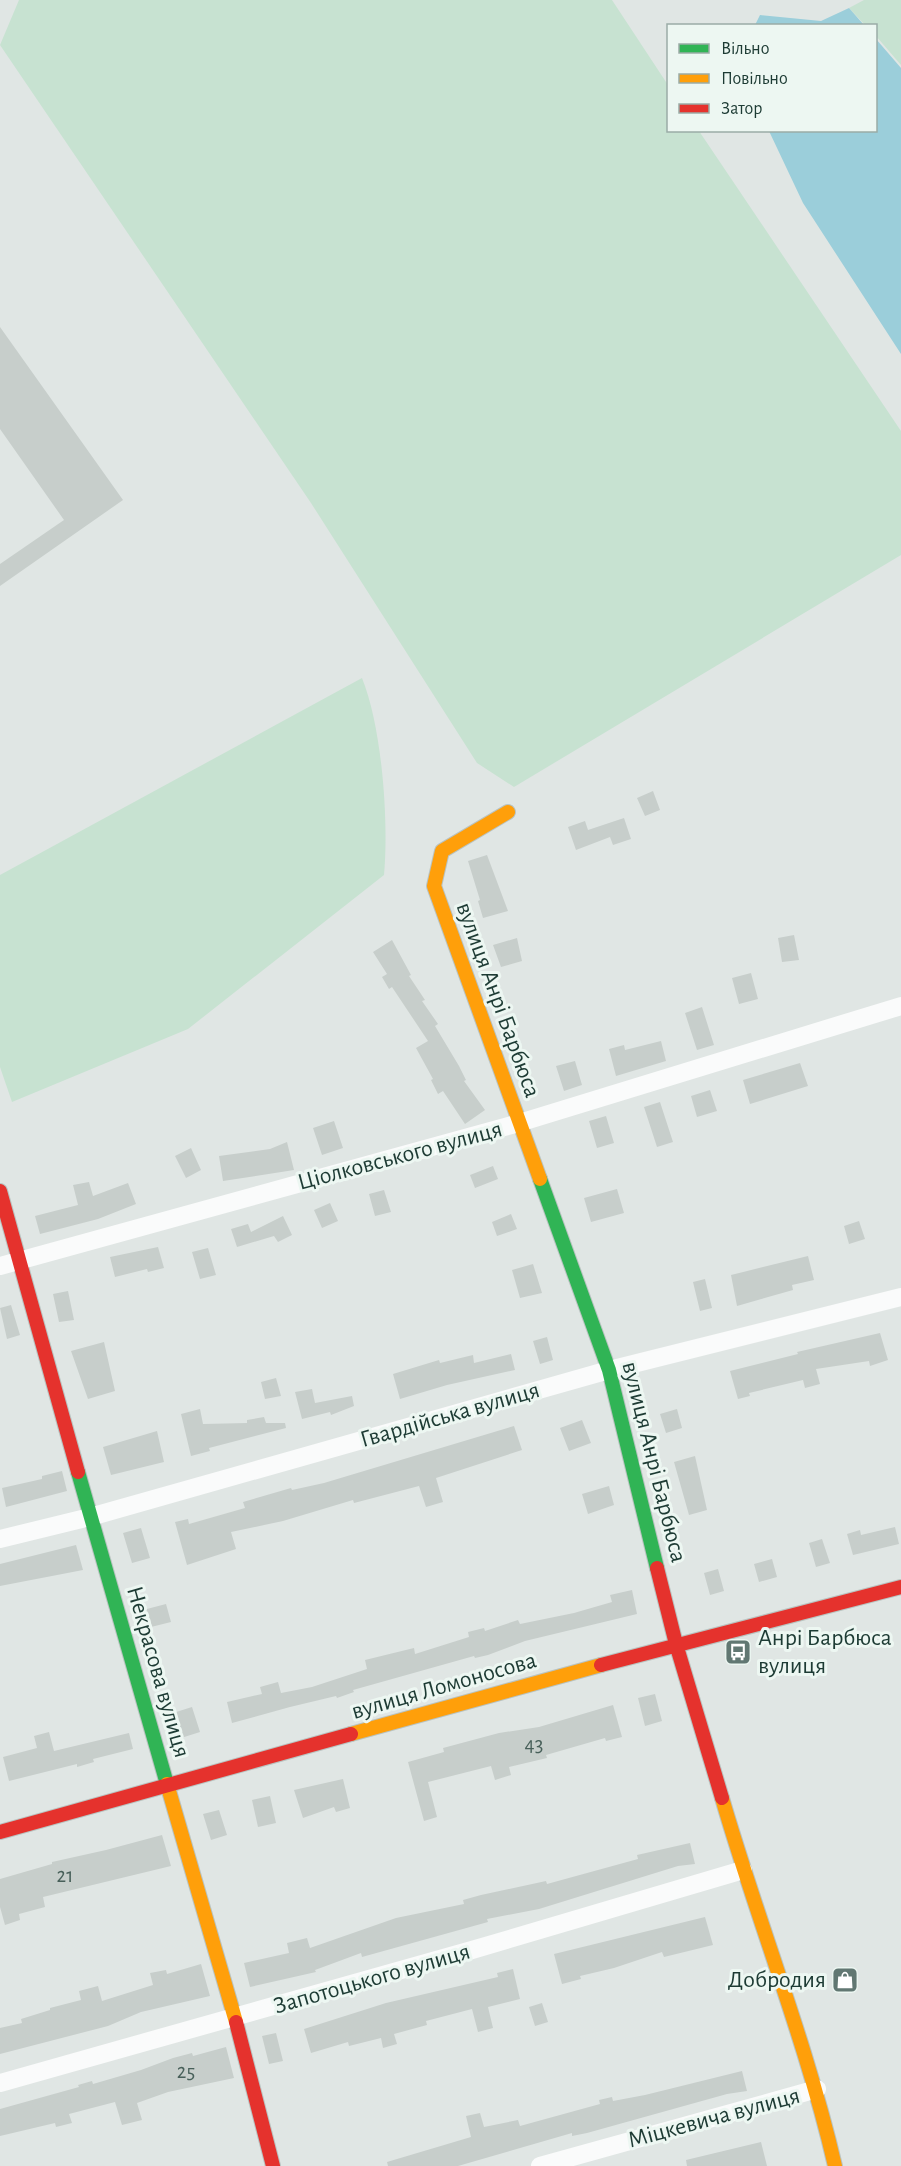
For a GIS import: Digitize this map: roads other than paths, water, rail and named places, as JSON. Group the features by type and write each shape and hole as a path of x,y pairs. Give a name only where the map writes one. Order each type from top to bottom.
{"street":[{"name":"вулиця Анрі Барбюса","path":"508,812 442,851 434,886 609,1370 676,1644 743,1870 818,2090 835,2166"},
{"name":"Ціолковського вулиця","path":"0,1266 519,1123 901,1006"},
{"name":"Некрасова вулиця","path":"0,1191 21,1260 90,1516 235,2018 273,2166"},
{"name":"Гвардійська вулиця","path":"0,1539 90,1516 609,1370 901,1297"},
{"name":"вулиця Ломоносова","path":"0,1832 676,1644 901,1587"},
{"name":"Запотоцького вулиця","path":"0,2083 235,2018 743,1870"},
{"name":"Міцкевича вулиця","path":"540,2166 818,2090"}],"water":[{"path":"849,8 863,24 756,24 760,15 821,21"},
{"path":"877,40 901,68 901,354 803,203 769,132 877,132"}],"place":[{"name":"Анрі Барбюса вулиця","path":"738,1652"},
{"name":"Добродия","path":"845,1980"}]}
